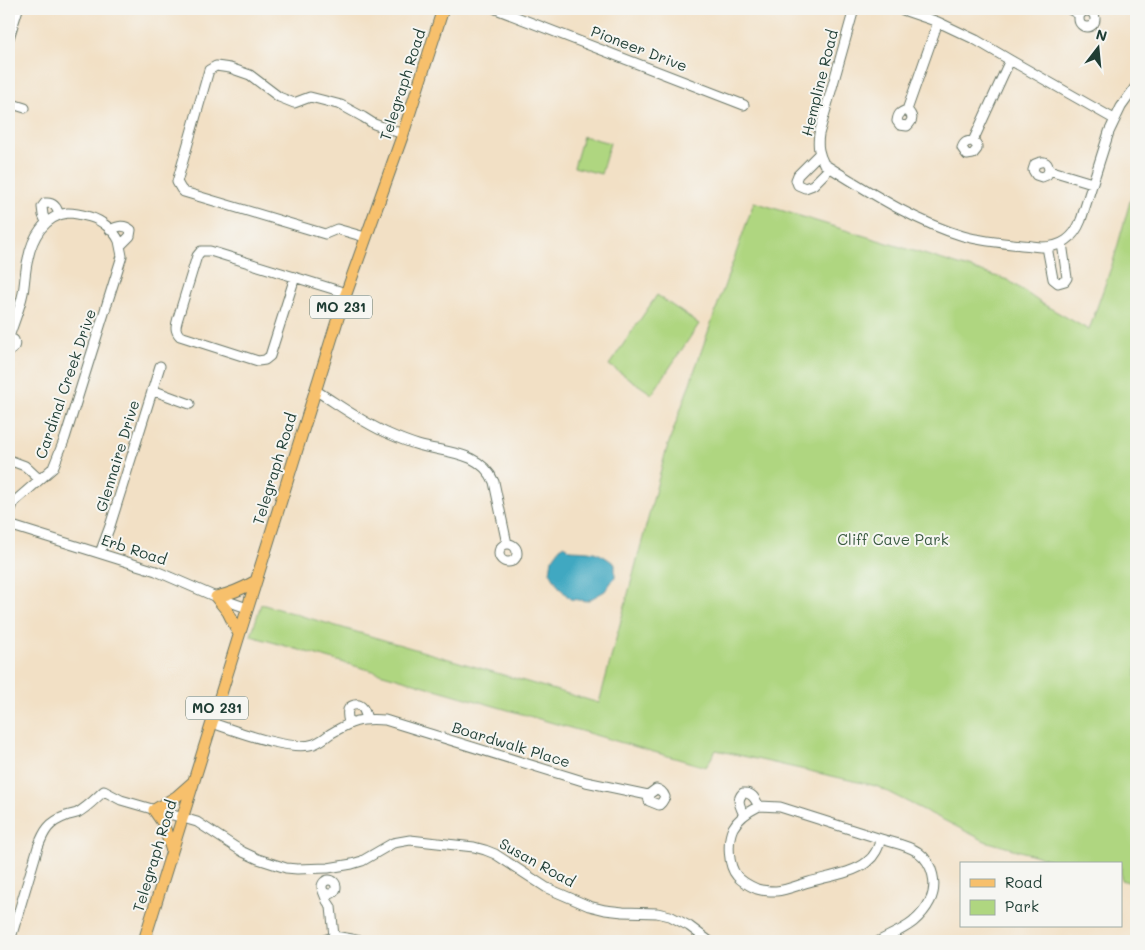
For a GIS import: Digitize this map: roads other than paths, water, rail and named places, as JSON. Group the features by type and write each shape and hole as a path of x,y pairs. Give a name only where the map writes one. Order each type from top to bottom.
{"main road":[{"name":"Telegraph Road","path":"144,941 346,293 403,134 443,9"},
{"path":"239,634 228,612 216,596 230,594 256,581"},
{"path":"172,851 163,822 154,810 176,797 194,781"}],"street":[{"name":"Pioneer Drive","path":"496,9 744,105"},
{"name":"Hempline Road","path":"827,166 819,154 819,134 854,9"},
{"path":"900,9 938,22 976,40 1114,119"},
{"path":"1069,9 1080,15"},
{"path":"9,38 14,13"},
{"path":"907,110 938,22"},
{"path":"973,141 1010,60"},
{"path":"365,237 337,229 325,234 184,192 181,189 177,182 209,70 216,66 230,68 250,75 279,97 294,103 310,97 322,100 363,116 374,124 403,134"},
{"path":"819,154 798,175 796,180 798,185 805,188 813,185 827,166 895,206 937,227 964,236 1047,247 1068,240 1077,230 1108,132 1121,107 1136,86"},
{"path":"9,103 25,108"},
{"path":"1049,170 1092,183"},
{"path":"9,351 15,345 14,340 9,337 20,307 32,244 39,230 46,222 42,207 45,203 53,204 57,208 59,216"},
{"name":"Cardinal Creek Drive","path":"9,514 14,502 53,468 65,438 122,256 118,239 100,221 70,213 46,222"},
{"name":"Cardinal Creek Drive","path":"110,230 118,226 125,226 131,230 130,236 120,246"},
{"path":"1047,247 1053,278 1058,283 1062,282 1068,278 1062,243"},
{"path":"295,277 270,356 265,360 258,361 180,336 176,333 175,328 197,256 202,252 210,251 295,277 346,293"},
{"name":"Glennaire Drive","path":"100,553 108,533 160,366"},
{"path":"152,390 190,404"},
{"path":"315,390 387,433 418,445 470,457 481,464 490,473 494,482 507,544"},
{"path":"9,460 25,466 40,479"},
{"name":"Erb Road","path":"9,525 156,571 247,608"},
{"name":"Boardwalk Place","path":"349,723 347,713 348,708 352,706 362,706 367,718"},
{"name":"Boardwalk Place","path":"212,723 282,744 300,746 314,744 349,723 367,718 385,720 577,780 648,795"},
{"name":"Susan Road","path":"10,941 43,835 55,821 77,813 104,790 121,800 197,822 244,852 258,859 286,868 328,868 362,861 400,841 410,840 474,847 495,854 546,888 589,906 605,910 657,913 670,916 689,926 708,941"},
{"path":"744,815 738,802 743,793 754,797 759,806"},
{"path":"879,941 911,924 927,907 931,899 934,882 930,866 919,853 906,846 780,807 759,806 744,815 733,829 729,851 736,876 745,883 765,891 782,890 853,870 868,862 881,839"},
{"path":"328,868 329,880"},
{"path":"329,880 323,883 322,887 331,907 334,936"},
{"path":"329,880 335,883 336,888 335,898 331,907"},
{"path":"323,891 329,895 335,891"},
{"path":"322,941 334,936 361,941"}],"water":[{"path":"565,545 570,550 589,551 598,554 615,564 615,577 605,591 587,601 570,599 559,587 550,572 552,559 560,548"}],"park label":[{"name":"Cliff Cave Park","path":"893,540"}]}
